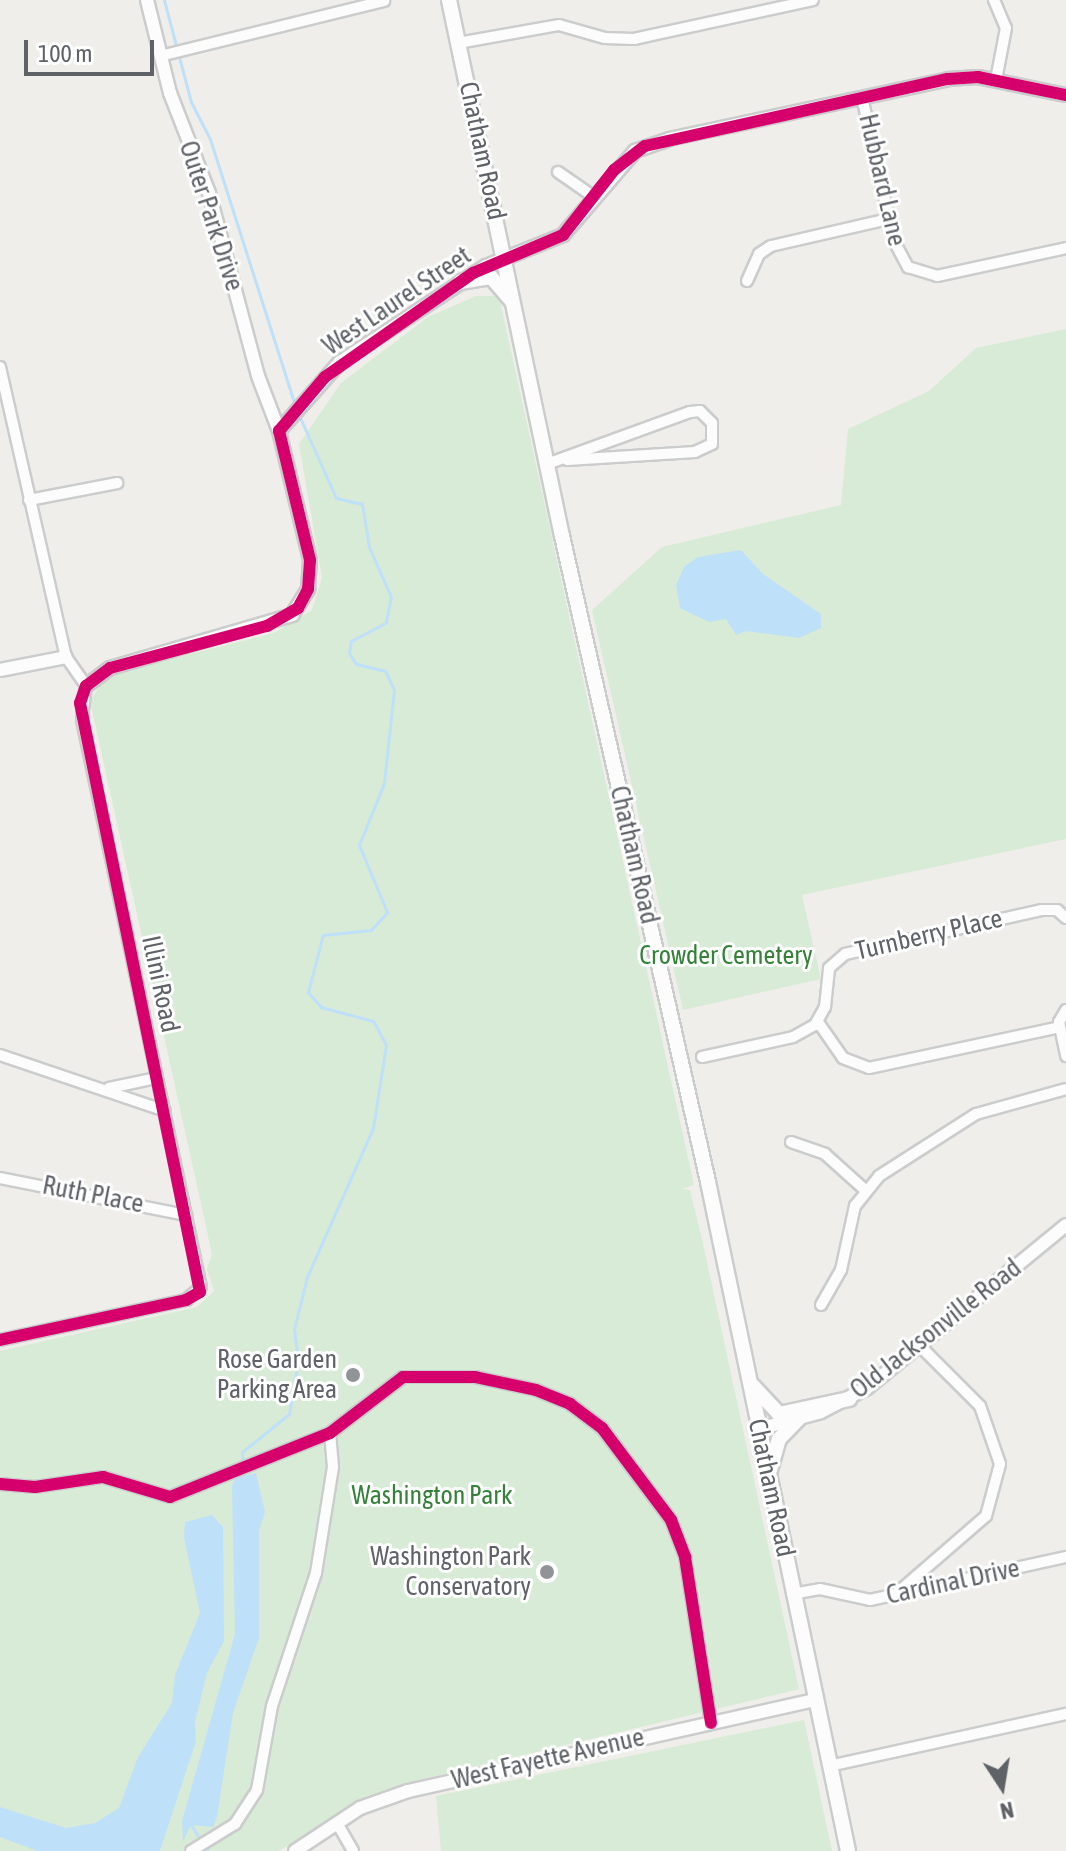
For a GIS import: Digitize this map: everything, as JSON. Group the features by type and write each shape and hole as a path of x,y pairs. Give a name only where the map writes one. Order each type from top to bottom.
{"main road":[{"name":"Chatham Road","path":"449,0 848,1851"},
{"path":"460,282 491,277 514,303"},
{"path":"748,1378 762,1401 779,1414 849,1399"},
{"path":"769,1478 779,1439 798,1419"}],"street":[{"name":"Outer Park Drive","path":"147,0 172,53 182,131 209,193 258,376 279,431"},
{"path":"458,43 559,25 605,38 634,39 813,0"},
{"path":"994,0 1006,28 996,80"},
{"path":"172,53 384,1"},
{"name":"West Laurel Street","path":"279,431 340,362 460,282 505,256 557,239 625,159 645,146 948,79 996,80 1066,95"},
{"name":"Hubbard Lane","path":"862,97 889,219 903,261 915,272 937,276 1066,248"},
{"path":"558,172 594,197"},
{"path":"747,281 759,254 771,246 889,219"},
{"path":"0,367 4,399 66,657 86,686 110,668 267,626 298,608 308,589 310,560 279,431"},
{"path":"547,464 695,452 712,444 712,423 700,411 690,412 567,460"},
{"path":"29,500 117,483"},
{"path":"0,670 66,657"},
{"name":"Illini Road","path":"0,1340 186,1300 200,1292 82,720 86,686"},
{"name":"Turnberry Place","path":"818,1022 825,1007 829,968 845,954 1042,910 1057,910 1066,918"},
{"path":"702,1057 793,1037 818,1022 843,1058 869,1068 1062,1018 1066,1056"},
{"path":"0,1055 106,1088 165,1111"},
{"path":"106,1088 157,1078"},
{"path":"821,1305 841,1270 850,1218 864,1189 976,1114 1066,1089"},
{"path":"791,1142 825,1154 864,1189"},
{"name":"Ruth Place","path":"0,1178 186,1215"},
{"name":"Old Jacksonville Road","path":"759,1429 798,1419 849,1399 1063,1232"},
{"path":"897,1593 986,1516 1000,1464 980,1406 920,1346"},
{"path":"0,1484 35,1487 103,1477 170,1497 330,1433 389,1386 414,1374 516,1384 570,1404 593,1420 646,1482 680,1539 711,1723"},
{"path":"194,1850 242,1817 257,1790 272,1706 316,1573 333,1467 330,1433"},
{"name":"Cardinal Drive","path":"792,1594 820,1589 870,1600 1066,1557"},
{"name":"West Fayette Avenue","path":"295,1851 337,1823 408,1791 815,1700"},
{"path":"829,1766 1066,1714"},
{"path":"337,1823 353,1851"}],"green space":[{"name":"Washington Park","path":"476,296 499,296 694,1185 682,1189 690,1190 702,1239 799,1689 403,1784 367,1796 279,1851 0,1851 0,1351 197,1307 214,1291 207,1269 212,1254 90,701 101,684 122,671 274,633 312,610 322,578 299,444 341,383 428,317"},
{"name":"Crowder Cemetery","path":"1066,329 1066,839 802,895 821,979 683,1010 592,610 662,547 841,505 848,429 929,391 976,348"},
{"path":"804,1720 832,1851 441,1851 436,1796"}],"water":[{"path":"741,550 763,574 821,614 821,628 799,638 746,631 736,635 726,619 709,622 680,608 676,585 684,567 698,557"},
{"path":"256,1473 265,1512 259,1531 259,1638 233,1713 217,1817 213,1827 191,1825 183,1842 182,1821 235,1634 232,1485 236,1478"},
{"path":"212,1515 223,1527 224,1641 207,1673 195,1722 196,1741 160,1851 37,1851 0,1837 0,1807 66,1828 95,1823 119,1808 138,1757 172,1703 175,1675 200,1613 184,1538 185,1522"}],"waterway":[{"path":"164,0 191,102 210,139 295,406"},
{"path":"244,1475 242,1452 289,1414 298,1361 294,1329 307,1277 373,1128 386,1045 373,1021 321,1007 308,992 323,935 371,930 387,912 359,845 384,783 394,690 385,671 356,664 349,653 351,641 386,622 391,597 369,547 362,504 336,498 298,413"},
{"path":"191,1825 207,1851"}],"cycle path":[{"path":"0,1340 186,1300 200,1292 80,703 86,686 110,668 267,626 298,608 308,589 310,560 279,431 325,377 473,273 563,235 614,170 645,146 948,79 978,77 1066,95"},
{"path":"0,1484 35,1487 103,1477 170,1497 330,1433 403,1377 475,1377 536,1390 570,1404 602,1428 671,1520 685,1557 711,1723"}],"place":[{"name":"Rose Garden Parking Area","path":"353,1375"},
{"name":"Washington Park Conservatory","path":"547,1572"}]}
